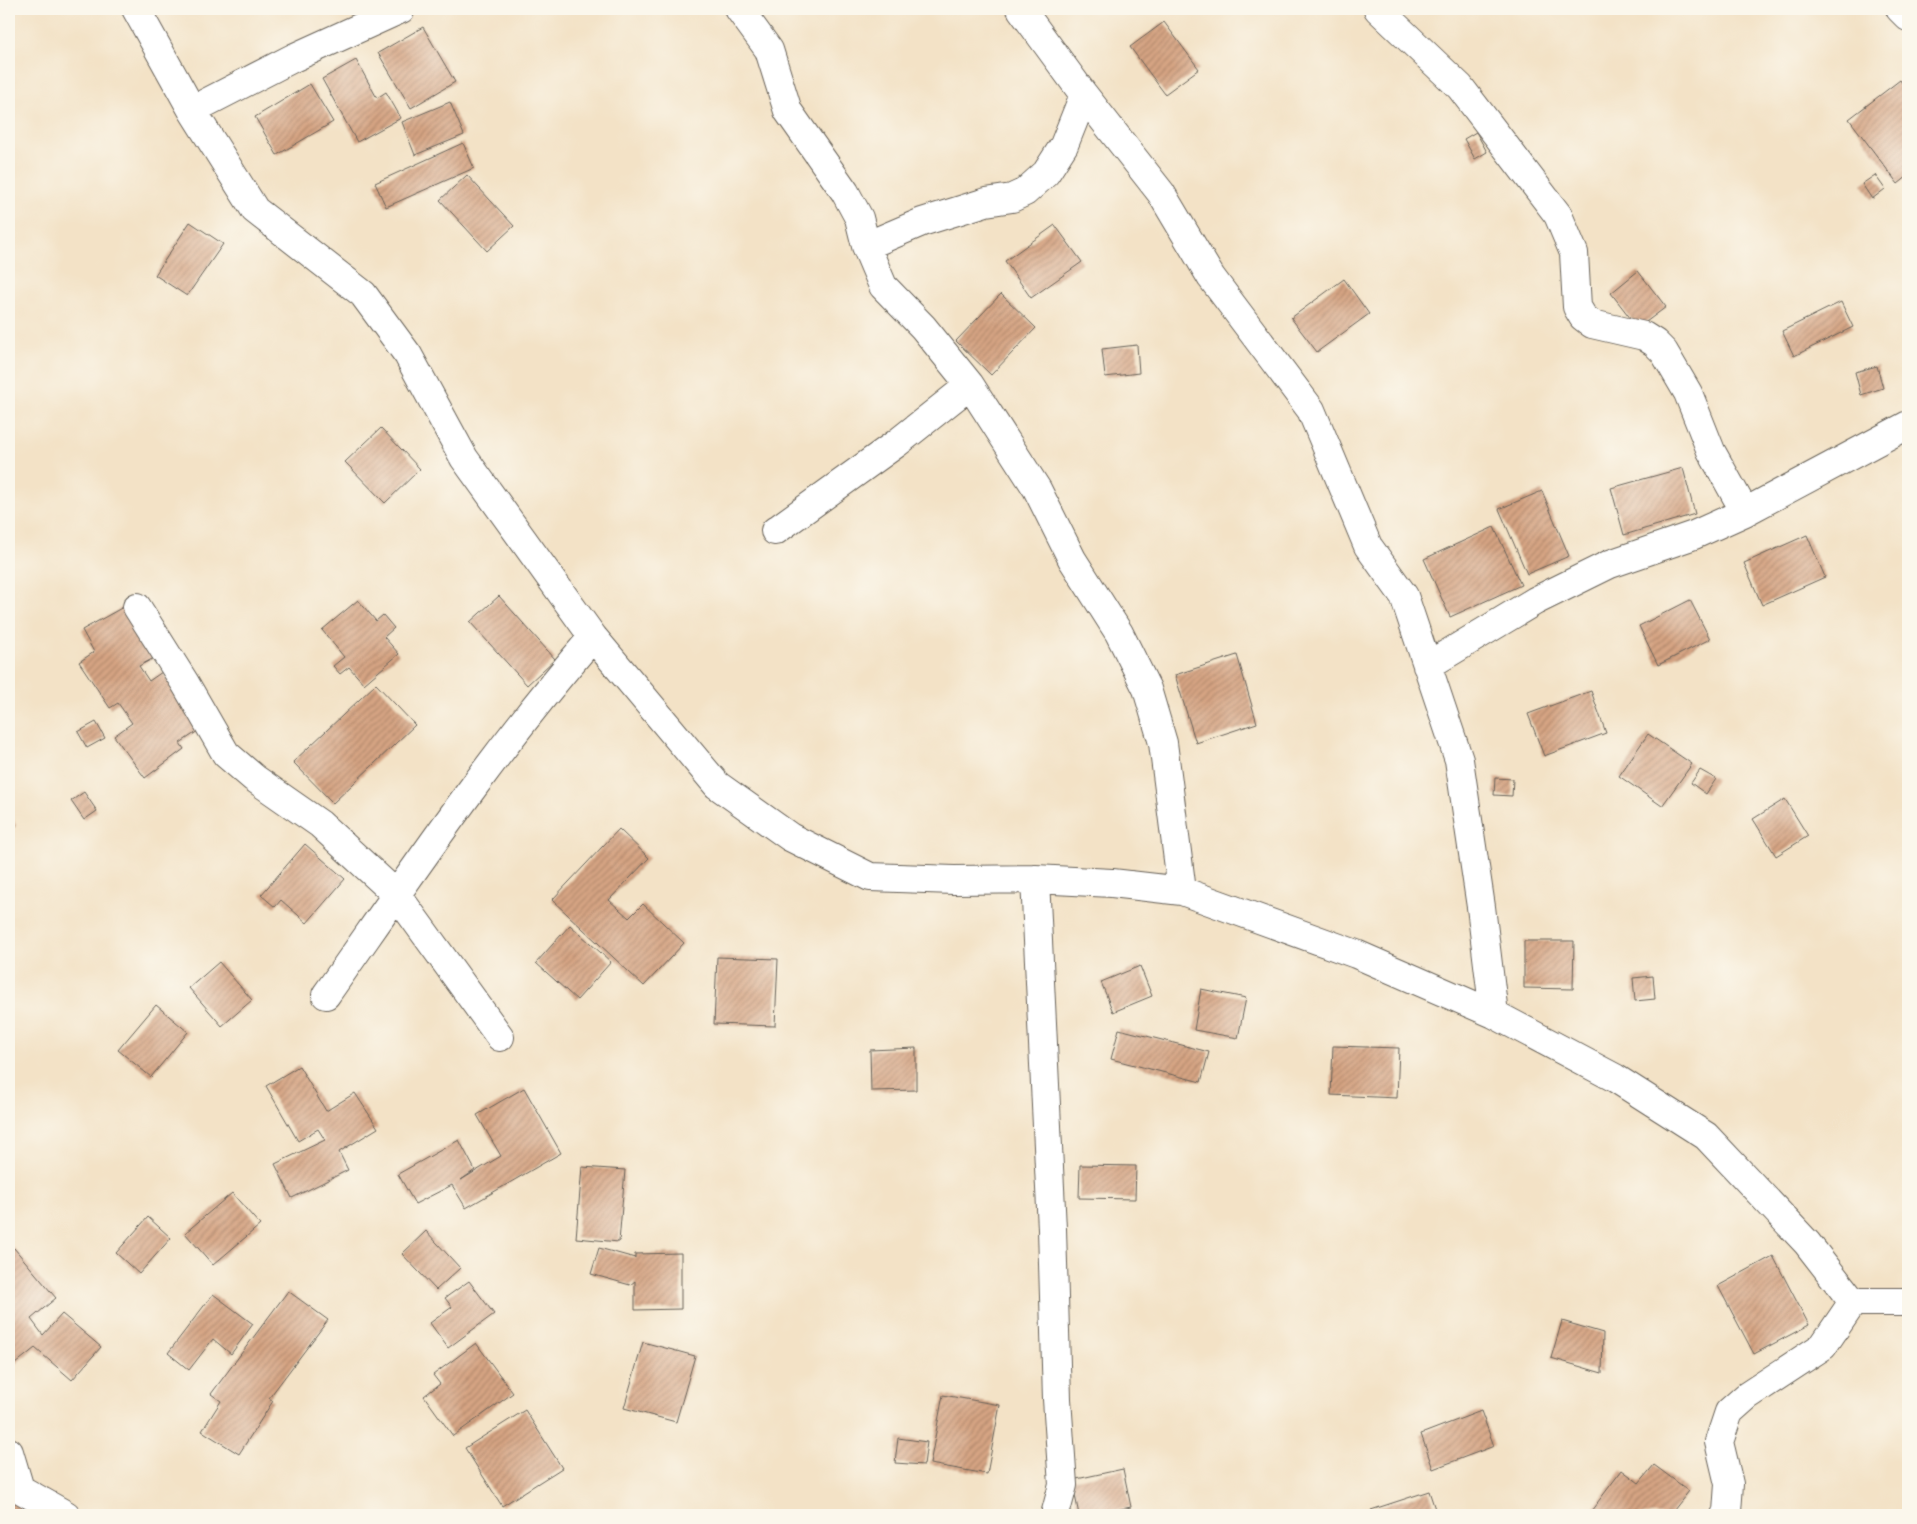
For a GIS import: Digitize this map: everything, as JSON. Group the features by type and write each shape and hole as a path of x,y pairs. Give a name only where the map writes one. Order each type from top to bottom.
{"street":[{"path":"136,9 192,110 254,210 364,294 408,356 464,458 593,637 716,785 790,837 870,877 954,880 1035,879 1182,890 1356,954 1494,1014 1615,1078 1706,1136 1807,1243 1853,1302"},
{"path":"192,110 293,58 401,9"},
{"path":"739,9 768,50 788,111 850,201 859,218 866,246 883,286 923,327 970,385 1037,489 1072,559 1119,632 1147,689 1163,743 1182,890"},
{"path":"1021,9 1084,95 1161,193 1211,278 1311,410 1368,546 1404,596 1460,760 1494,1014"},
{"path":"1378,9 1460,87 1558,215 1574,253 1577,307 1583,317 1592,324 1644,336 1664,352 1688,393 1711,451 1745,512"},
{"path":"1900,9 1908,17"},
{"path":"866,246 922,222 986,202 1012,198 1025,192 1046,173 1055,159 1064,144 1084,95"},
{"path":"775,531 898,443 970,385"},
{"path":"1427,666 1535,601 1610,564 1694,535 1745,512 1908,424"},
{"path":"137,607 185,683 226,754 254,778 320,824 397,895 500,1038"},
{"path":"326,995 498,752 551,684 593,637"},
{"path":"1035,879 1052,1229 1057,1399 1063,1485 1055,1515"},
{"path":"1853,1302 1908,1302"},
{"path":"1725,1515 1727,1512 1729,1484 1719,1442 1729,1412 1747,1396 1823,1346 1853,1302"},
{"path":"9,1452 20,1489 66,1515"}],"building":[{"path":"1164,22 1199,69 1165,94 1130,47"},
{"path":"423,27 455,82 411,108 378,53"},
{"path":"356,60 377,98 386,92 401,118 357,142 322,79"},
{"path":"1900,80 1908,91 1908,176 1898,184 1849,119"},
{"path":"310,84 333,122 277,155 255,117"},
{"path":"450,102 464,135 415,155 402,122"},
{"path":"1476,132 1487,152 1475,159 1464,139"},
{"path":"463,143 474,168 386,207 375,183"},
{"path":"467,175 514,226 487,251 440,200"},
{"path":"1875,175 1885,189 1872,199 1862,184"},
{"path":"190,222 223,244 187,296 155,275"},
{"path":"1055,225 1082,262 1031,298 1005,261"},
{"path":"1638,271 1666,307 1638,328 1611,293"},
{"path":"1344,279 1369,314 1317,352 1291,318"},
{"path":"1001,294 1036,328 991,375 956,341"},
{"path":"1841,302 1853,327 1794,356 1782,331"},
{"path":"1137,345 1139,373 1105,377 1102,349"},
{"path":"1877,366 1883,388 1861,395 1855,372"},
{"path":"381,428 420,469 385,503 345,462"},
{"path":"1683,468 1695,514 1624,535 1611,488"},
{"path":"1542,491 1569,556 1527,574 1499,509"},
{"path":"1494,527 1521,585 1450,617 1424,559"},
{"path":"1807,535 1825,577 1762,605 1744,563"},
{"path":"499,596 555,659 527,685 470,622"},
{"path":"358,600 376,621 383,615 394,628 384,637 399,654 364,684 349,667 340,674 333,666 344,657 322,630"},
{"path":"1690,600 1710,639 1658,665 1639,626"},
{"path":"125,606 154,658 139,666 149,681 162,672 201,729 180,743 184,749 145,778 114,736 132,723 118,703 110,708 79,662 94,652 82,630"},
{"path":"1237,655 1257,723 1196,743 1175,675"},
{"path":"376,684 415,725 333,803 293,762"},
{"path":"1591,691 1606,733 1544,756 1528,714"},
{"path":"96,722 105,738 87,748 78,732"},
{"path":"1648,734 1692,764 1662,806 1619,776"},
{"path":"1700,770 1716,779 1706,794 1691,783"},
{"path":"1495,778 1513,779 1512,796 1494,795"},
{"path":"84,792 97,811 84,820 71,801"},
{"path":"1785,799 1808,836 1776,856 1753,819"},
{"path":"9,810 16,826 9,830"},
{"path":"619,829 649,858 609,900 629,918 643,904 684,943 644,986 552,900"},
{"path":"305,844 345,879 307,923 281,900 275,907 261,895"},
{"path":"570,925 611,962 577,1000 536,963"},
{"path":"1524,941 1574,941 1573,989 1524,988"},
{"path":"717,957 778,959 775,1026 714,1024"},
{"path":"219,962 252,1000 222,1026 189,988"},
{"path":"1140,966 1152,996 1113,1012 1101,982"},
{"path":"1653,976 1655,999 1635,1001 1633,978"},
{"path":"1201,989 1246,998 1238,1038 1194,1030"},
{"path":"156,1005 188,1032 151,1077 118,1050"},
{"path":"1119,1029 1209,1052 1201,1082 1111,1059"},
{"path":"1333,1046 1399,1048 1397,1098 1331,1095"},
{"path":"916,1048 916,1090 871,1091 870,1050"},
{"path":"299,1066 326,1111 355,1093 378,1128 339,1152 348,1170 292,1198 275,1164 325,1140 318,1129 298,1141 266,1086"},
{"path":"524,1088 561,1153 466,1208 452,1185 415,1204 398,1174 459,1140 475,1170 461,1180 501,1156 477,1115"},
{"path":"1080,1165 1136,1166 1135,1199 1079,1198"},
{"path":"582,1167 625,1170 619,1242 576,1238"},
{"path":"232,1193 260,1225 213,1265 185,1233"},
{"path":"148,1217 171,1238 139,1274 116,1253"},
{"path":"426,1231 460,1268 436,1290 402,1254"},
{"path":"14,1248 56,1298 31,1319 43,1335 62,1314 101,1347 72,1380 35,1348 10,1368 9,1366 9,1253"},
{"path":"599,1248 635,1258 635,1254 681,1253 681,1309 635,1310 635,1281 630,1285 591,1274"},
{"path":"1773,1256 1809,1325 1754,1354 1718,1286"},
{"path":"469,1281 494,1314 448,1348 430,1323 452,1307 445,1298"},
{"path":"288,1291 328,1320 269,1398 273,1401 239,1454 202,1431 221,1401 211,1394"},
{"path":"213,1294 253,1324 231,1354 213,1339 189,1370 168,1353"},
{"path":"1562,1321 1603,1333 1602,1373 1551,1358"},
{"path":"643,1342 695,1356 676,1422 624,1408"},
{"path":"476,1343 513,1393 453,1436 424,1396 440,1384 433,1375"},
{"path":"943,1395 1000,1405 987,1474 930,1464"},
{"path":"525,1410 562,1468 502,1506 465,1448"},
{"path":"1481,1411 1494,1446 1433,1469 1421,1434"},
{"path":"898,1438 927,1442 924,1465 895,1463"},
{"path":"1654,1465 1689,1491 1670,1515 1588,1515 1622,1470 1639,1483"},
{"path":"1123,1469 1131,1507 1091,1515 1079,1515 1072,1480"},
{"path":"1429,1491 1437,1515 1373,1515 1371,1510"},
{"path":"13,1494 31,1515 9,1515 9,1498"}]}
